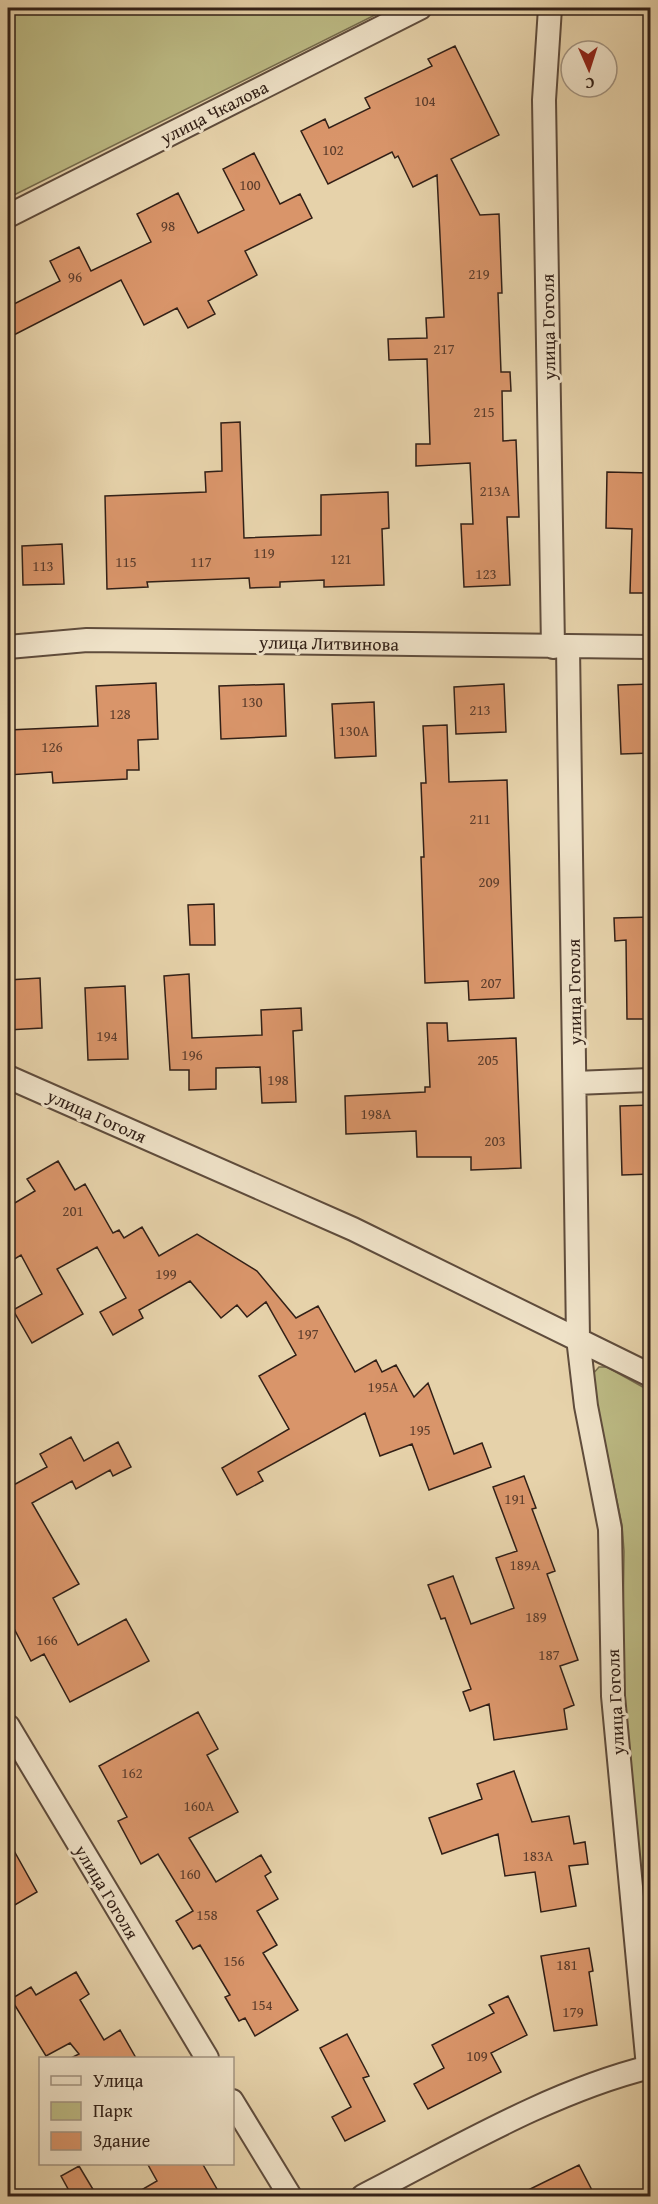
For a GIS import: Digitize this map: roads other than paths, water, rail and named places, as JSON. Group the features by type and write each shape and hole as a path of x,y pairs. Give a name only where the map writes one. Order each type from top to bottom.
{"street":[{"name":"улица Чкалова","path":"8,216 420,8"},
{"name":"улица Гоголя","path":"550,8 544,100 575,1083 578,1338 586,1406 610,1529 613,1696 649,2067"},
{"name":"улица Литвинова","path":"8,647 87,640 651,647"},
{"name":"улица Гоголя","path":"8,1077 353,1229 651,1375"},
{"path":"575,1083 651,1080"},
{"name":"улица Гоголя","path":"8,1726 206,2057"},
{"path":"363,2196 507,2122 548,2104 649,2067"},
{"path":"234,2104 290,2196"}]}
